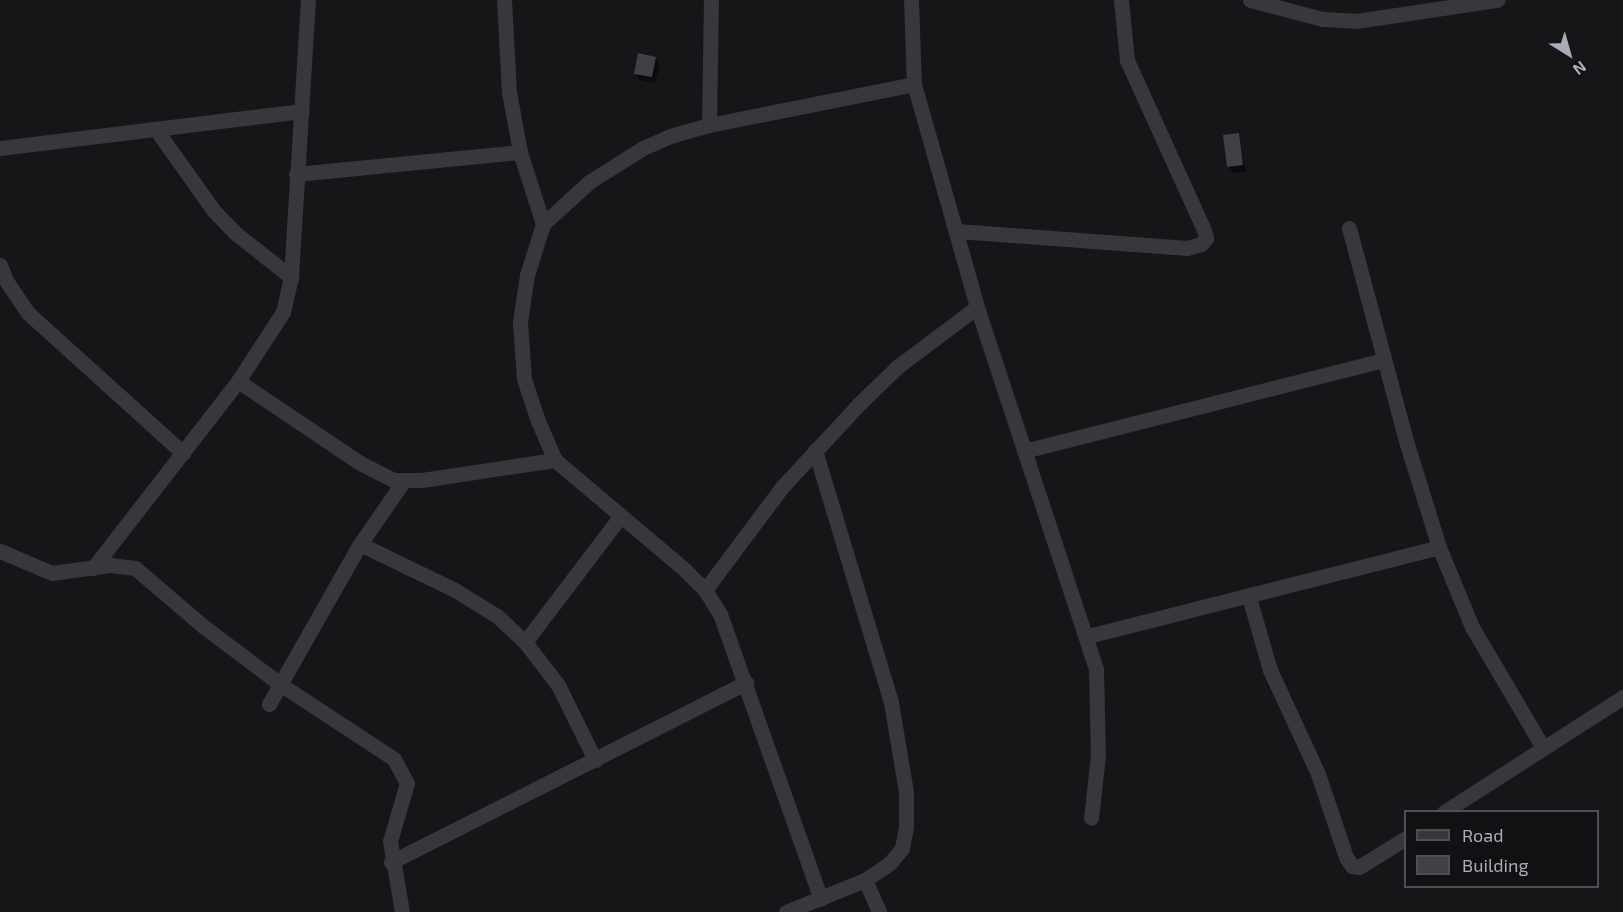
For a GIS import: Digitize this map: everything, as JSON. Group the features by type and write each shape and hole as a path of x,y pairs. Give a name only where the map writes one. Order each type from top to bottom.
{"lane":[{"path":"93,568 238,381 283,312 291,277 308,0"},
{"path":"504,0 509,92 520,152 543,224"},
{"path":"709,125 711,0"},
{"path":"911,0 914,84 977,307 1088,636 1100,708 1091,818"},
{"path":"957,231 1187,248 1202,244 1206,238 1204,230 1127,60 1121,0"},
{"path":"1250,0 1323,19 1356,21 1497,0"},
{"path":"821,899 720,614 705,590 555,460 538,421 519,350 522,297 543,224 589,182 643,148 709,125 914,84"},
{"path":"0,148 157,131 302,111"},
{"path":"157,131 214,211 234,232 291,277"},
{"path":"296,174 520,152"},
{"path":"1349,228 1383,360 1439,547 1472,627 1542,746"},
{"path":"0,265 7,282 28,313 183,453"},
{"path":"705,590 753,522 815,450 897,367 977,307"},
{"path":"1024,451 1383,360"},
{"path":"238,381 360,464 381,476 404,482 555,460"},
{"path":"786,912 865,880 890,863 902,848 906,792 891,702 815,450"},
{"path":"269,704 360,544 404,482"},
{"path":"525,642 620,517"},
{"path":"360,544 455,590 497,616 525,642 558,684 595,760"},
{"path":"1088,636 1439,547"},
{"path":"0,551 52,573 122,565 135,568 203,626 280,684 378,747 402,768 407,783 393,825 391,862 402,912"},
{"path":"1249,597 1270,670 1318,774 1346,857 1352,866 1359,867 1404,839"},
{"path":"391,862 746,683"},
{"path":"1447,810 1542,746 1623,698"},
{"path":"865,880 879,912"}],"building":[{"path":"638,53 656,57 652,77 634,74"},
{"path":"1239,133 1243,165 1227,167 1223,135"}]}
